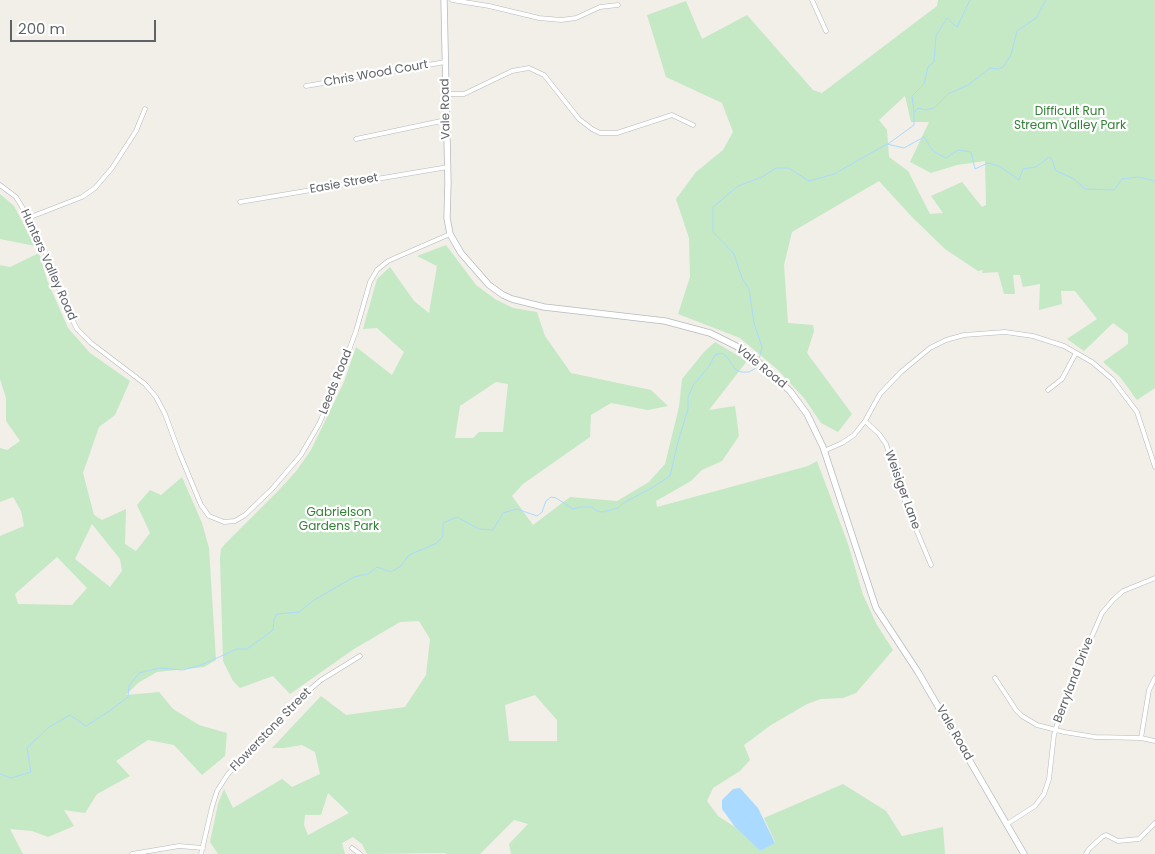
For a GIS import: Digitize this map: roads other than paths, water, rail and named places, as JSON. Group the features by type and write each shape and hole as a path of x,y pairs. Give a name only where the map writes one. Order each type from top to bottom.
{"main road":[{"name":"Vale Road","path":"444,0 448,167 447,218 450,234 461,254 495,290 512,299 544,306 680,324 710,333 736,346 763,365 790,391 813,425 824,451 876,608 918,672 1024,854"}],"street":[{"path":"452,0 489,6 538,18 561,20 576,18 600,7 618,5"},
{"path":"812,0 826,31"},
{"name":"Chris Wood Court","path":"306,86 445,62"},
{"path":"446,94 464,94 512,70 529,68 544,75 579,119 600,133 617,133 672,115 693,125"},
{"path":"28,218 82,197 95,188 112,168 136,131 145,108"},
{"path":"356,139 446,120"},
{"name":"Easie Street","path":"240,202 448,167"},
{"name":"Hunters Valley Road","path":"0,185 16,197 28,218 48,258 65,305 77,329 91,343 145,384 156,397 165,414 190,481 201,505 210,516"},
{"name":"Leeds Road","path":"210,516 224,522 240,519 272,489 301,455 319,424 336,386 356,331 370,282 377,270 388,261 450,234"},
{"path":"824,451 849,439 865,421 880,394 930,348 955,337 992,332 1019,333 1047,340 1076,353 1104,371 1131,402 1140,419 1155,467"},
{"path":"1048,390 1062,379 1076,353"},
{"name":"Weisiger Lane","path":"865,421 879,434 886,444 906,504 931,564"},
{"name":"Berryland Drive","path":"1007,824 1035,806 1044,794 1049,779 1055,730 1070,685 1102,613 1123,591 1155,578"},
{"name":"Flowerstone Street","path":"201,854 212,807 228,774 300,698 320,680 360,656"},
{"path":"995,678 1013,707 1022,716 1037,725 1096,738 1141,738 1155,741"},
{"path":"1141,738 1149,690 1155,678"},
{"path":"1086,854 1102,837 1106,836 1118,841 1139,840 1155,822"},
{"path":"132,854 179,846 203,848"},
{"path":"352,848 360,854"}],"water":[{"path":"740,788 758,808 775,843 760,851 735,827 722,809 722,800 733,789"}],"waterway":[{"path":"888,144 914,125 912,96 924,84 928,67 934,62 936,36 947,18 957,27 970,0"},
{"path":"915,112 918,108 925,110 934,108 948,94 968,85 990,68 998,69 1003,67 1011,55 1017,31 1036,18 1046,0"},
{"path":"759,359 762,347 754,323 749,289 742,278 734,254 713,232 713,207 738,186 762,177 776,168 789,168 809,181 834,174 887,144 904,148 924,137 933,151 946,158 958,150 971,152 975,169 988,163 999,166 1019,180 1023,169 1036,167 1049,157 1052,159 1055,170 1074,179 1085,189 1114,190 1122,179 1138,177 1155,181"},
{"path":"0,774 11,778 31,772 27,748 49,727 70,715 86,726 128,697 129,686 139,673 160,668 182,670 199,666 237,649 247,649 273,630 274,619 277,614 299,612 314,600 354,577 368,574 377,567 391,572 401,566 409,555 437,543 443,536 443,523 457,517 479,529 493,530 503,513 517,509 537,516 542,512 546,501 551,497 556,498 573,509 591,507 603,512 618,508 623,503 670,476 688,409 688,397 694,384 708,368 715,355 722,353 736,370 741,372 749,372 756,368 758,363"}],"park label":[{"name":"Difficult Run Stream Valley Park","path":"1070,119"},
{"name":"Gabrielson Gardens Park","path":"339,520"}]}
